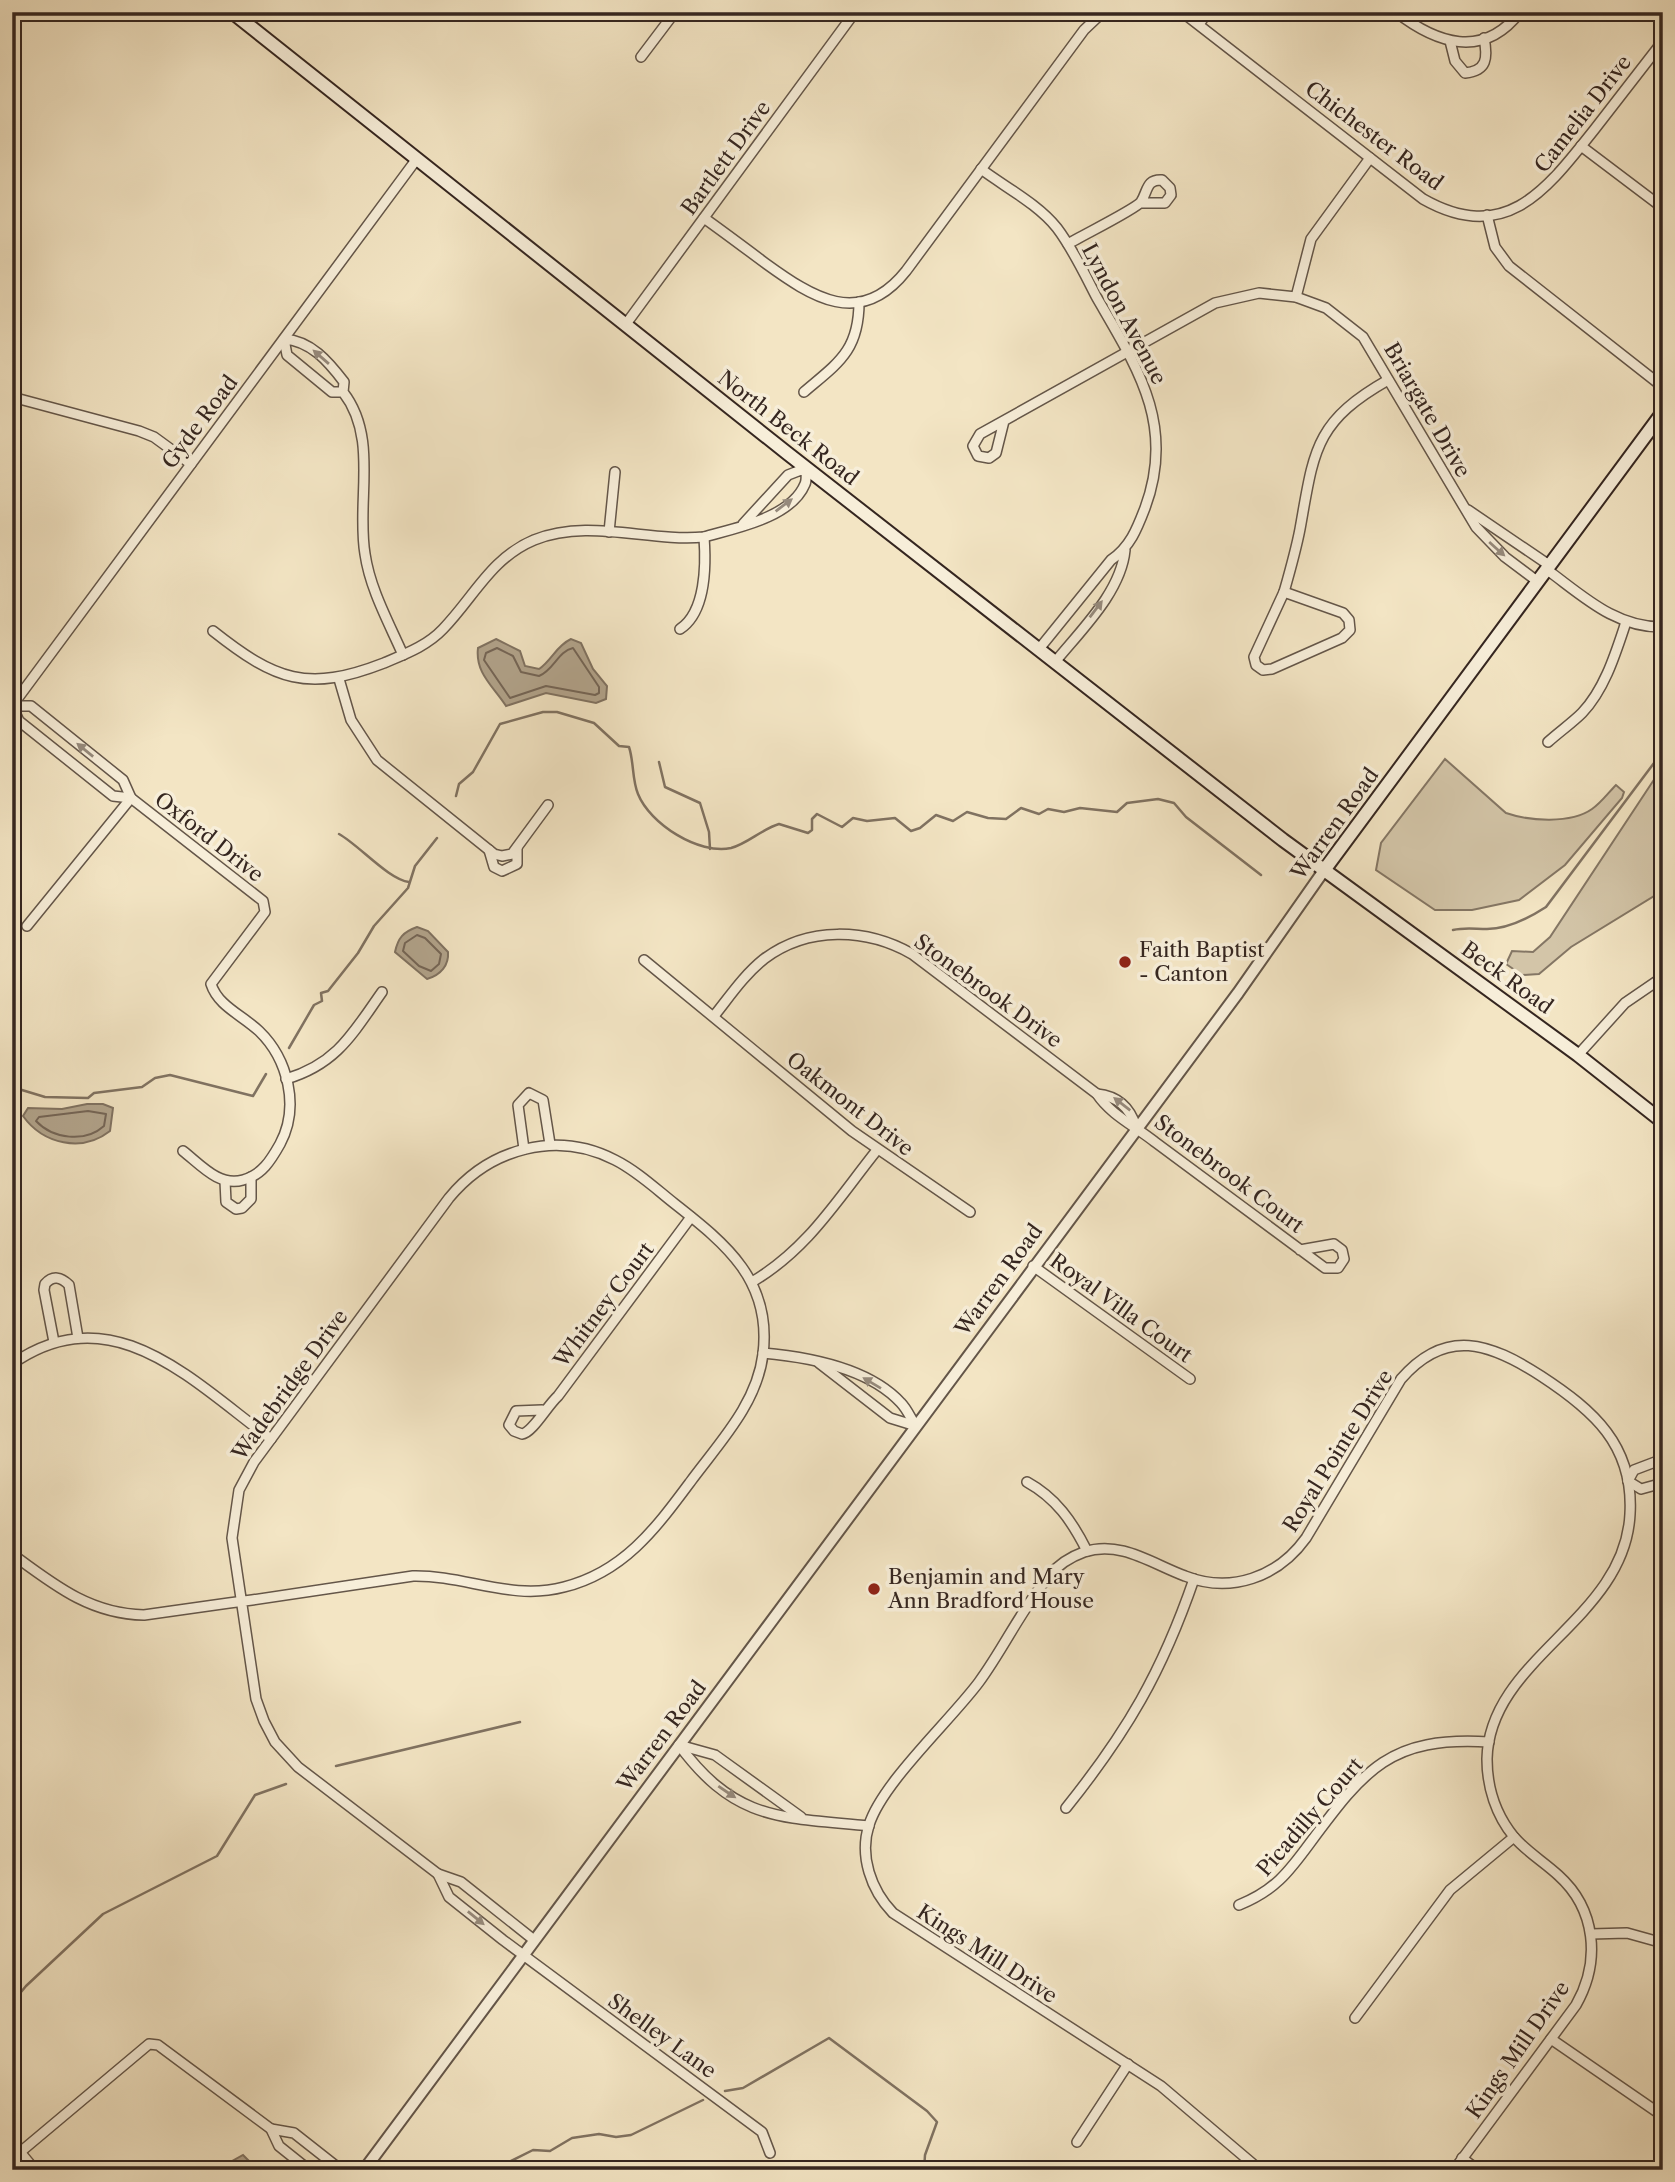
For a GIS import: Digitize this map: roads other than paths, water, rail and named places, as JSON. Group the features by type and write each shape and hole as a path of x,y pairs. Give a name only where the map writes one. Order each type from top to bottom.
{"main road":[{"name":"North Beck Road","path":"232,12 806,468 1325,869"},
{"name":"Warren Road","path":"1325,869 1663,412"},
{"name":"Beck Road","path":"1325,869 1578,1055 1663,1122"}],"street":[{"path":"641,57 676,12"},
{"name":"Bartlett Drive","path":"626,324 855,12"},
{"path":"704,218 808,293 834,303 859,302 881,294 899,280 1084,30 1102,12"},
{"name":"Chichester Road","path":"1182,12 1433,204 1459,214 1487,215"},
{"path":"1199,24 1208,12"},
{"path":"1396,12 1427,35 1450,41 1469,42 1484,38 1508,25 1520,12"},
{"path":"1450,41 1455,61 1465,73 1477,72 1485,65 1487,53 1484,38"},
{"name":"Camelia Drive","path":"1487,215 1512,210 1536,197 1553,181 1663,41"},
{"path":"1581,146 1663,208"},
{"path":"1296,297 1311,239 1370,158"},
{"name":"Gyde Road","path":"12,706 416,160"},
{"name":"Lyndon Avenue","path":"981,170 1049,220 1068,244 1128,351 1149,397 1157,434 1157,454 1147,503 1125,550 1123,569 1055,662"},
{"path":"1068,244 1140,203"},
{"path":"1487,215 1495,247 1508,266 1663,387"},
{"name":"Briargate Drive","path":"1004,421 1225,299 1259,293 1296,297 1326,308 1352,326 1370,346 1446,482 1467,509 1481,534 1537,581"},
{"path":"804,392 849,350 859,325 859,302"},
{"path":"343,392 332,392 287,355 284,339 301,340 334,368 344,382 343,392 352,403 364,452 365,557 403,655"},
{"path":"1284,592 1343,613 1349,620 1350,630 1342,638 1272,669 1263,670 1256,665 1254,657 1284,592 1300,531 1309,471 1319,444 1348,406 1388,380"},
{"path":"12,397 139,431 154,437 191,464"},
{"path":"213,631 249,659 269,670 299,678 340,679 403,655 441,631 488,573 514,551 550,535 569,531 704,537 743,524 785,507 805,484 806,468 788,475 743,524"},
{"path":"609,532 615,472"},
{"name":"Briargate Drive","path":"1467,509 1493,524 1596,607 1626,622 1663,627"},
{"path":"680,629 689,623 702,588 704,537"},
{"name":"Lyndon Avenue","path":"1040,649 1111,560 1125,550"},
{"path":"1548,742 1583,712 1617,648 1626,622"},
{"path":"340,679 351,720 377,760 489,850 502,856 517,848 548,805"},
{"name":"Oxford Drive","path":"131,798 113,796 19,721 12,706 31,706 122,780 131,798 263,901 265,912 211,984 215,997 273,1046 290,1096 288,1120 271,1159 251,1177 251,1199 242,1208 236,1209 226,1202 225,1181"},
{"path":"27,926 131,798"},
{"path":"489,850 494,867 502,872 517,864 517,848"},
{"name":"Warren Road","path":"364,2170 1136,1126 1238,993 1325,869"},
{"name":"Stonebrook Drive","path":"714,1016 751,971 788,946 828,935 874,938 912,954 1097,1094 1104,1105 1136,1126"},
{"name":"Oakmont Drive","path":"644,960 877,1150 970,1212"},
{"path":"1578,1055 1610,1016 1663,977"},
{"path":"286,1079 328,1061 349,1038 382,992"},
{"path":"524,1149 518,1105 529,1093 543,1100 550,1144"},
{"name":"Stonebrook Court","path":"1136,1126 1300,1250"},
{"name":"Wadebridge Drive","path":"12,1554 76,1599 116,1613 144,1615 241,1601 413,1576 439,1577 493,1590 524,1593 563,1588 596,1576 629,1555 657,1527 746,1406 757,1382 764,1353 762,1316 752,1282 728,1247 614,1159 581,1147 550,1144 524,1149 486,1164 457,1189 247,1473 234,1508 232,1538 241,1601 257,1699 275,1742 298,1767 438,1874 461,1882 534,1940"},
{"path":"752,1282 779,1266 799,1248 877,1150"},
{"path":"183,1152 225,1181 251,1177"},
{"name":"Whitney Court","path":"542,1410 558,1395 691,1217"},
{"name":"Royal Villa Court","path":"1033,1266 1190,1379"},
{"path":"54,1342 44,1290 45,1284 53,1278 59,1278 69,1285 78,1338"},
{"path":"12,1364 54,1342 78,1338 113,1339 151,1352 271,1439"},
{"name":"Royal Pointe Drive","path":"1087,1551 1125,1551 1194,1580 1220,1583 1245,1581 1267,1573 1289,1558 1306,1538 1401,1379 1423,1358 1448,1347 1475,1345 1499,1351 1575,1398 1606,1429 1623,1462 1628,1481"},
{"path":"764,1353 815,1360 849,1370 901,1402 916,1426"},
{"path":"815,1360 890,1418 916,1426"},
{"path":"1641,1489 1628,1481 1637,1468 1663,1459"},
{"path":"1623,1462 1637,1468"},
{"name":"Kings Mill Drive","path":"1454,2170 1551,2039 1585,1986 1592,1960 1591,1934 1584,1911 1570,1887 1514,1837 1501,1817 1491,1794 1487,1769 1489,1742 1496,1716 1509,1694 1597,1597 1614,1573 1628,1534 1628,1481"},
{"path":"679,1745 703,1776 754,1811 772,1816 869,1826 882,1798 978,1683 1048,1577 1065,1562 1087,1551 1062,1509 1048,1493 1027,1482"},
{"path":"1630,1500 1641,1489 1663,1483"},
{"path":"1066,1808 1107,1757 1137,1711 1163,1662 1194,1580"},
{"name":"Picadilly Court","path":"1239,1905 1266,1894 1283,1878 1345,1796 1381,1763 1405,1750 1431,1742 1489,1742"},
{"path":"679,1745 715,1755 802,1818"},
{"name":"Kings Mill Drive","path":"869,1826 866,1849 869,1872 878,1894 893,1913 1190,2107 1260,2170"},
{"path":"1355,2018 1450,1890 1514,1837"},
{"name":"Wadebridge Drive","path":"438,1874 449,1897 523,1955"},
{"path":"1591,1934 1627,1933 1663,1942"},
{"name":"Shelley Lane","path":"523,1955 762,2132 769,2153"},
{"path":"1551,2039 1663,2116"},
{"path":"35,2170 16,2156 149,2044 159,2045 271,2129 294,2133 341,2170"},
{"path":"1077,2142 1128,2064"},
{"path":"271,2129 279,2146 309,2170"},
{"path":"1462,2158 1478,2170"}],"water":[{"path":"496,639 520,651 525,666 539,669 566,642 571,639 581,643 593,669 607,686 606,699 596,703 546,693 506,706 479,665 478,648"},
{"path":"417,927 428,931 448,952 443,969 427,979 395,952 402,936"},
{"path":"103,1104 113,1108 110,1131 87,1142 52,1139 31,1126 23,1116 28,1108 62,1109"},
{"path":"243,2155 258,2170 216,2170"}],"waterway":[{"path":"456,796 459,784 473,772 500,724 543,712 557,712 594,723 619,746 629,747 636,789 644,805 677,835 705,847 731,848 779,824 808,833 812,830 812,819 817,814 842,827 853,818 867,821 895,818 911,831 920,828 936,815 953,821 967,812 988,818 1006,819 1021,808 1039,814 1048,809 1064,812 1080,808 1117,812 1127,803 1158,799 1174,803 1186,817 1261,875"},
{"path":"1453,930 1503,927 1546,907 1663,751"},
{"path":"659,762 665,787 700,803 709,832 710,849"},
{"path":"339,834 383,869 409,882"},
{"path":"289,1048 314,1005 322,1001 321,993 328,991 358,953 374,926 408,888 415,866 437,838"},
{"path":"12,1087 45,1097 88,1098 94,1093 142,1087 155,1078 170,1075 253,1096 266,1074"},
{"path":"336,1766 520,1722"},
{"path":"12,2003 26,1986 103,1914 217,1856 255,1795 286,1784"},
{"path":"725,2091 743,2088 829,2038 927,2111 937,2122 925,2155 924,2170"},
{"path":"503,2165 533,2150 550,2151 572,2138 599,2134 616,2137 631,2135 703,2100"}],"place":[{"name":"Faith Baptist - Canton","path":"1125,962"},
{"name":"Benjamin and Mary Ann Bradford House","path":"874,1589"}]}
